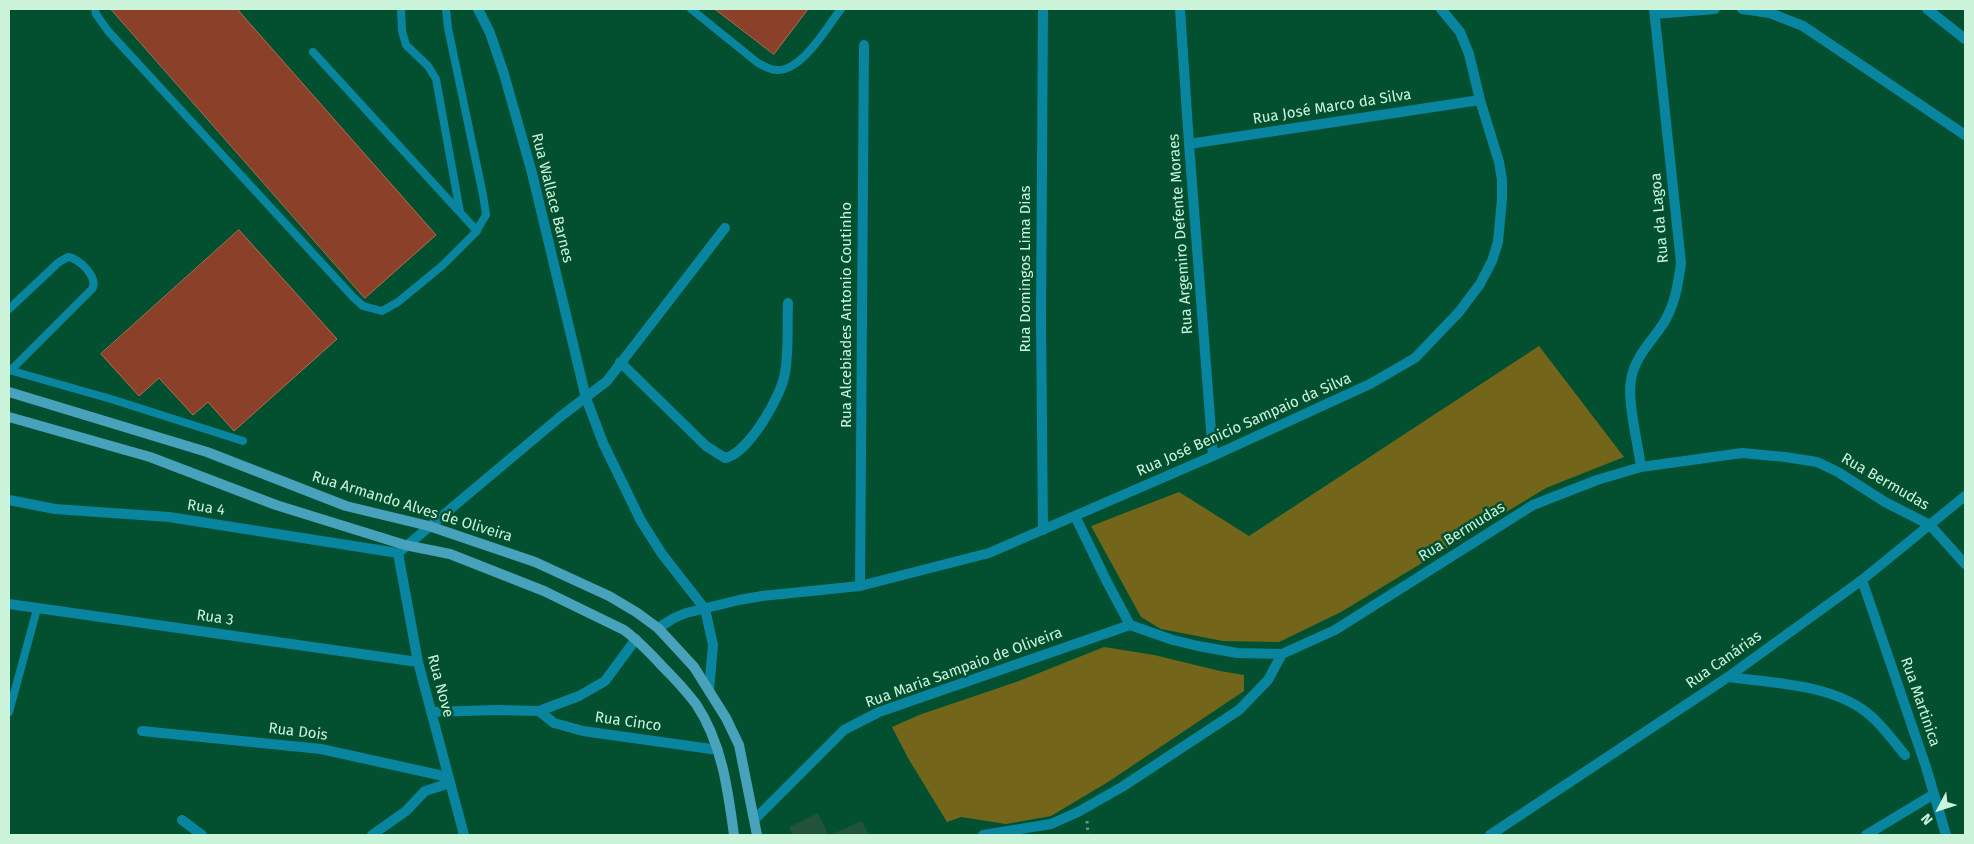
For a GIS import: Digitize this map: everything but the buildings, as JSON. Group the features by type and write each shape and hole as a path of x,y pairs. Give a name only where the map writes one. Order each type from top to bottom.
{"main road":[{"name":"Rua Armando Alves de Oliveira","path":"9,392 207,452 346,506 429,526 535,562 609,596 658,628 694,666 709,690 739,745 758,835"},
{"path":"9,417 150,457 276,505 405,545 450,554 544,591 624,630 636,639 680,684 696,705 710,730 718,750 731,810 734,835"}],"street":[{"name":"Rua Wallace Barnes","path":"478,9 490,33 504,74 529,164 586,398 603,443 641,521 662,554 704,609 714,645 709,690"},
{"name":"Rua Domingos Lima Dias","path":"1043,9 1041,321 1043,530"},
{"name":"Rua Argemiro Defente Moraes","path":"1180,9 1214,456"},
{"name":"Rua José Benicio Sampaio da Silva","path":"704,609 762,596 860,586 989,553 1214,456 1370,384 1416,358 1453,319 1480,284 1492,261 1498,242 1502,190 1499,162 1464,41 1454,23 1441,9"},
{"name":"Rua da Lagoa","path":"1641,467 1630,393 1630,379 1644,349 1662,325 1674,300 1681,263 1654,11 1715,9"},
{"path":"1742,9 1770,13 1803,26 1965,135"},
{"path":"1927,9 1965,40"},
{"name":"Rua Alcebiades Antonio Coutinho","path":"860,586 864,45"},
{"name":"Rua José Marco da Silva","path":"1189,144 1480,100"},
{"path":"398,553 405,545 560,417 607,381 725,228"},
{"path":"620,362 706,446 725,458 737,453 761,425 779,391 785,373 788,303"},
{"name":"Rua Bermudas","path":"1130,625 1173,640 1198,646 1237,653 1282,654 1335,630 1533,505 1588,483 1641,467 1742,453 1817,462 1838,472 1885,502 1930,525"},
{"name":"Rua Canárias","path":"1490,835 1728,677 1862,580 1965,496"},
{"name":"Rua 4","path":"9,500 55,509 170,517 398,553"},
{"path":"1075,516 1130,625"},
{"path":"1930,525 1965,564"},
{"name":"Rua Nove","path":"398,553 418,662 464,835"},
{"name":"Rua Martinica","path":"1862,580 1946,835"},
{"name":"Rua 3","path":"9,604 418,662"},
{"path":"658,628 674,618 704,609"},
{"name":"Rua Maria Sampaio de Oliveira","path":"755,819 844,730 880,712 1130,625"},
{"name":"Rua Cinco","path":"431,712 539,711 579,696 605,681 636,639"},
{"path":"983,835 1051,824 1078,812 1122,788 1239,710 1268,680 1282,654"},
{"path":"1728,677 1818,689 1846,701 1866,712 1905,755"},
{"name":"Rua Cinco","path":"539,711 554,723 583,731 718,750"},
{"name":"Rua Dois","path":"142,731 321,749 449,780"},
{"path":"372,835 406,811 425,791 449,780"},
{"path":"1866,835 1934,794"},
{"path":"182,820 202,835"}],"lane":[{"path":"94,9 108,31 346,290 363,306 382,311 398,302 443,265 477,231 486,215 484,194 448,28 446,9"},
{"path":"401,9 402,31 406,45 428,66 436,78 460,213"},
{"path":"691,9 758,63 769,69 777,70 787,69 797,64 841,9"},
{"path":"313,52 477,231"},
{"path":"9,308 59,262 68,257 74,259 93,279 94,286 10,370 243,440"},
{"path":"9,712 37,609"}],"shaded area":[{"path":"1539,346 1624,457 1546,488 1341,612 1279,642 1223,641 1161,629 1141,617 1091,526 1179,492 1249,536"},
{"path":"1104,647 1154,655 1244,675 1244,691 1108,782 1051,816 1006,824 961,817 947,822 908,758 892,727 919,715 1019,681"},
{"path":"818,813 828,835 793,835 789,827"},
{"path":"862,821 869,835 830,835"}]}
